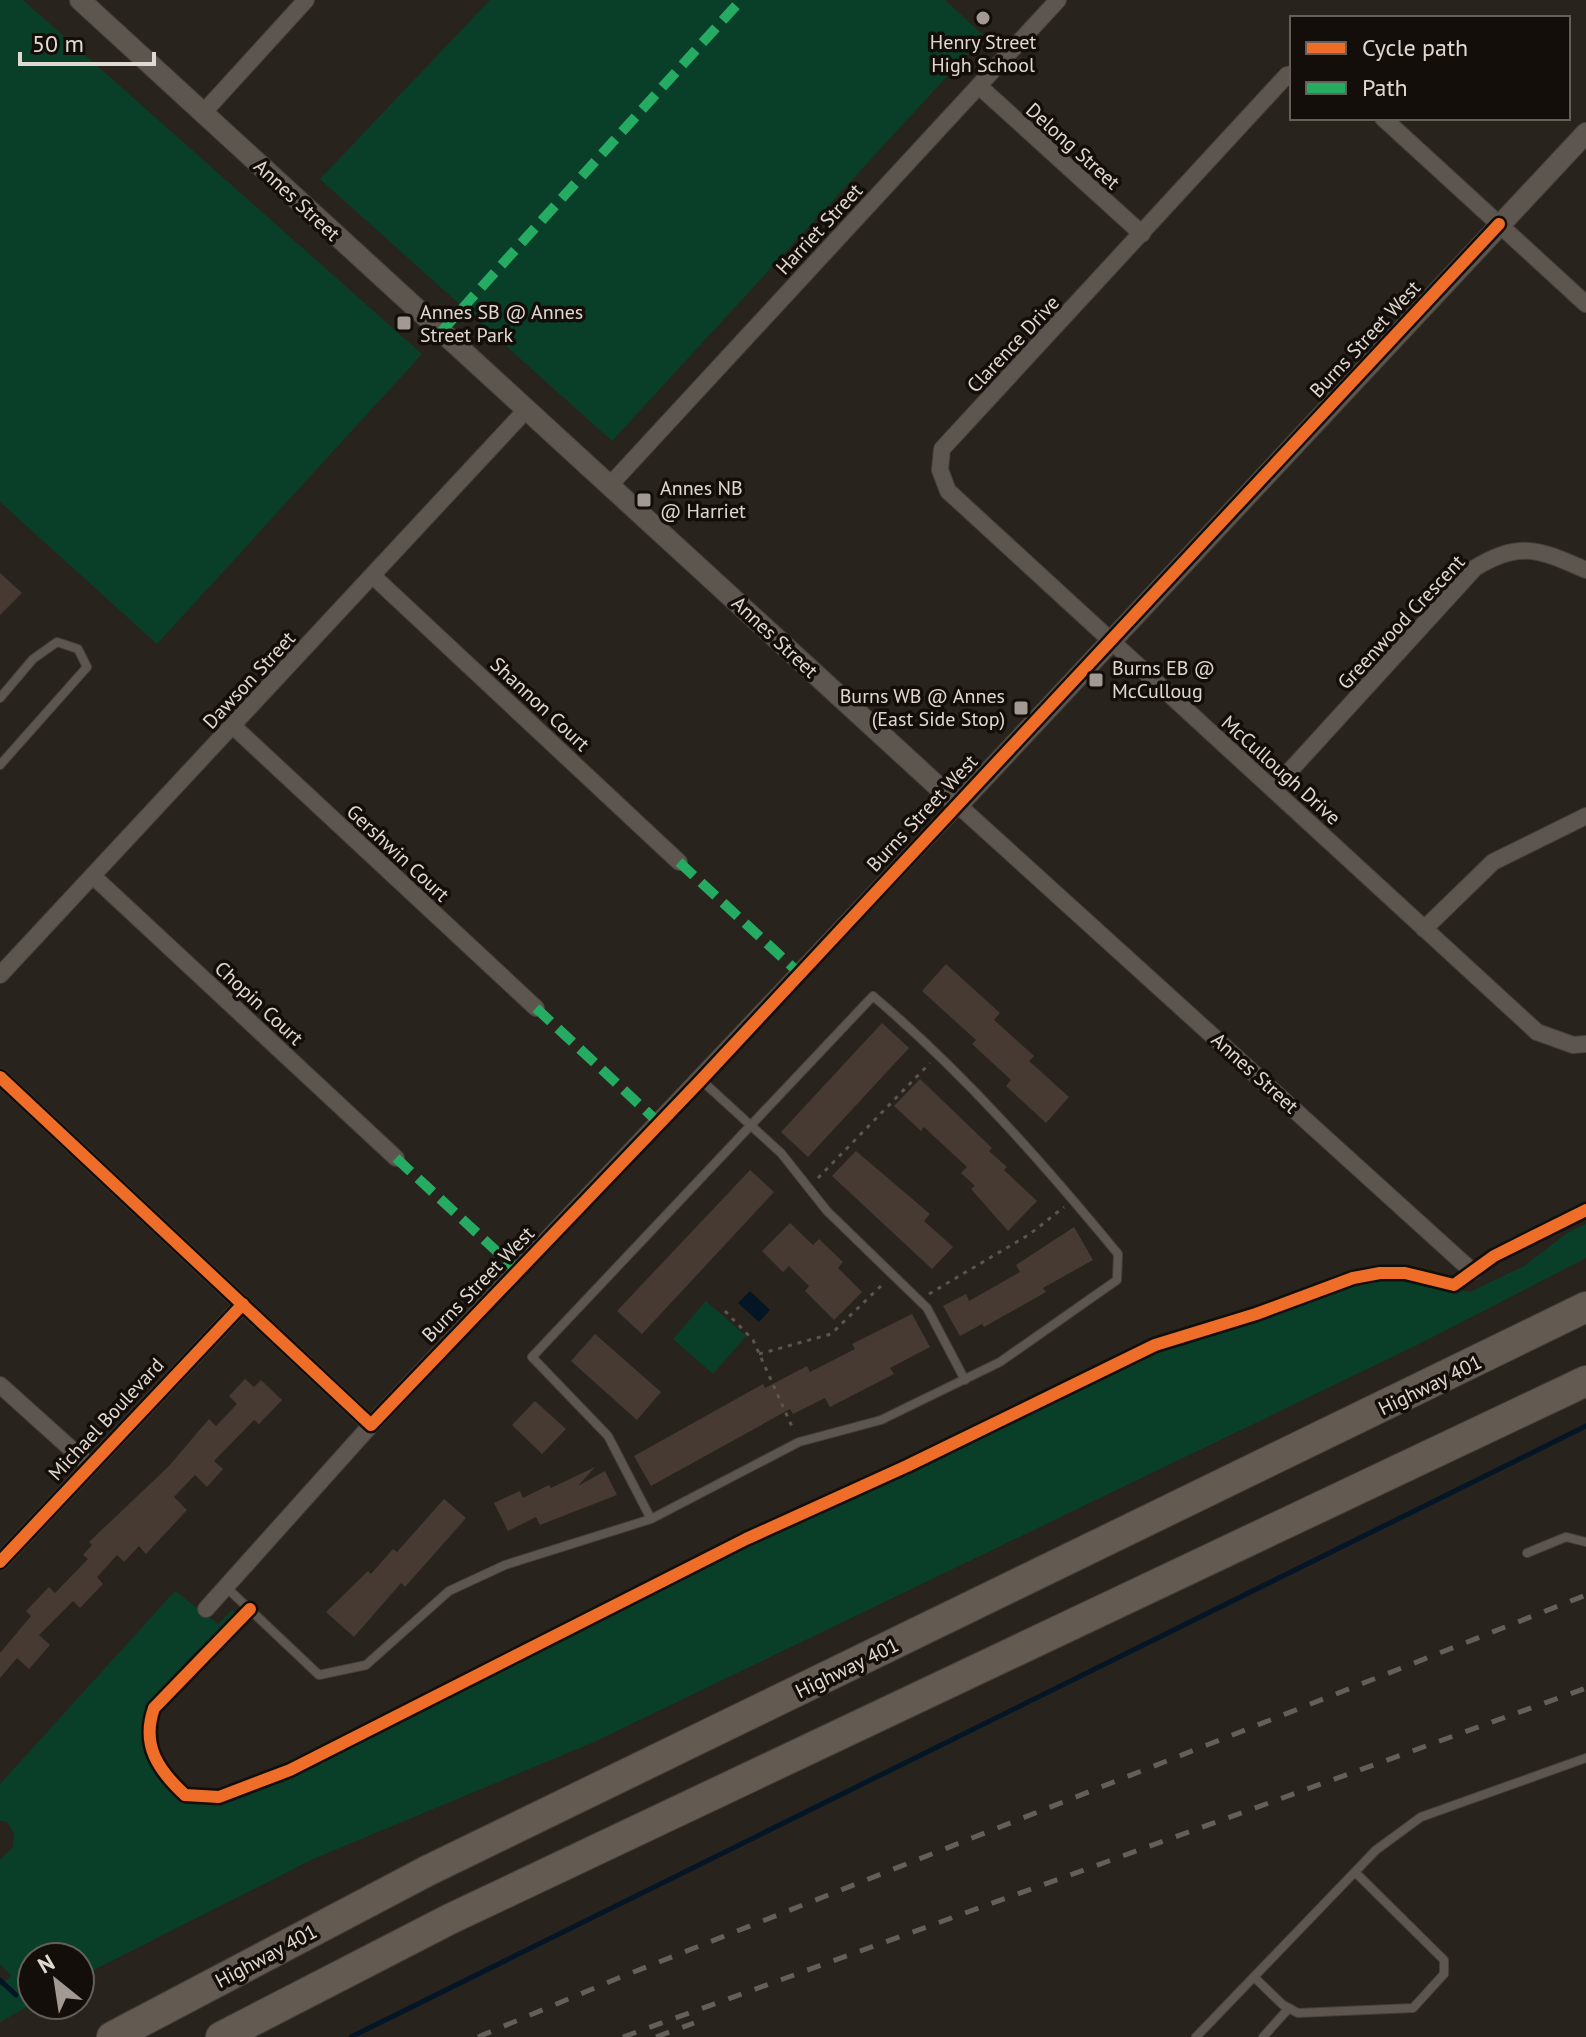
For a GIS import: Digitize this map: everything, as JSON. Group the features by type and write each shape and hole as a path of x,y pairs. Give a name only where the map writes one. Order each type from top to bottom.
{"highway":[{"name":"Highway 401","path":"112,2037 427,1871 1586,1307"},
{"path":"221,2037 450,1919 1586,1381"}],"street":[{"name":"Annes Street","path":"80,0 958,805 1473,1272"},
{"path":"203,113 306,0"},
{"name":"Harriet Street","path":"610,485 1058,0"},
{"name":"Clarence Drive","path":"1109,641 948,491 940,470 942,449 1290,74"},
{"name":"Delong Street","path":"979,86 1142,234"},
{"path":"1385,120 1586,304"},
{"name":"Burns Street West","path":"206,1609 371,1425 701,1080 1586,133"},
{"name":"Dawson Street","path":"0,975 526,410"},
{"name":"Greenwood Crescent","path":"1271,787 1475,568 1501,552 1539,550 1586,570"},
{"name":"Shannon Court","path":"373,576 679,862"},
{"name":"McCullough Drive","path":"1109,641 1537,1032 1573,1045 1586,1044"},
{"name":"Gershwin Court","path":"233,726 536,1008"},
{"path":"1424,929 1493,862 1586,816"},
{"name":"Chopin Court","path":"94,877 396,1158"},
{"path":"0,1077 371,1425"},
{"name":"Michael Boulevard","path":"0,1562 243,1304"},
{"path":"0,1385 89,1465"}],"lane":[{"path":"0,698 33,659 57,642 78,649 87,667 0,765"},
{"path":"226,1587 319,1675 366,1665 449,1591 505,1565 651,1519 799,1442 881,1420 1000,1362 1117,1280 1118,1254 1073,1199 938,1055 873,996 532,1357 608,1436 651,1519"},
{"path":"701,1080 750,1123 810,1187 827,1211 919,1301 939,1328 965,1380"},
{"path":"1527,1553 1566,1537 1586,1542"},
{"path":"1196,2037 1376,1850 1421,1817 1586,1758"},
{"path":"1254,1977 1298,2013 1413,2008 1444,1974 1444,1960 1355,1872"},
{"path":"1263,2037 1289,2008"}],"path":[{"path":"810,1187 938,1055"},
{"path":"919,1301 1030,1234 1073,1199"},
{"path":"759,1354 831,1334 892,1275"},
{"path":"725,1311 753,1340 799,1442"}],"green space":[{"path":"0,0 23,0 422,354 157,644 0,502"},
{"path":"490,0 945,0 984,36 612,441 320,179"},
{"path":"1586,1224 1586,1258 1421,1343 594,1742 313,1859 96,1969 96,1941 16,1941 16,2013 0,2022 0,1986 11,1976 0,1964 0,1860 13,1847 14,1833 7,1822 0,1821 0,1784 175,1591 218,1624 232,1610 237,1614 188,1660 156,1697 144,1719 145,1750 159,1775 182,1795 204,1801 224,1799 319,1759 496,1667 739,1548 927,1463 1149,1350 1196,1332 1250,1321 1360,1279 1396,1276 1470,1292 1524,1266 1567,1233"},
{"path":"706,1301 746,1336 713,1374 673,1339"}],"water":[{"path":"750,1291 770,1310 759,1322 738,1303"}],"building":[{"path":"0,573 22,593 0,615"},
{"path":"946,964 1000,1013 994,1020 1034,1056 1029,1061 1069,1097 1046,1123 1006,1086 1011,1080 972,1044 976,1040 922,991"},
{"path":"882,1023 909,1048 808,1157 781,1132"},
{"path":"920,1079 992,1148 989,1151 1007,1167 1004,1170 1037,1201 1008,1231 971,1189 975,1186 961,1173 967,1167 924,1127 921,1131 894,1106"},
{"path":"856,1151 930,1214 924,1221 953,1247 932,1269 832,1176"},
{"path":"750,1170 774,1192 642,1334 617,1311"},
{"path":"790,1223 813,1245 819,1239 843,1262 838,1268 862,1292 834,1320 805,1291 809,1286 789,1266 783,1272 762,1251"},
{"path":"1074,1227 1093,1260 1043,1288 1046,1292 984,1327 982,1324 960,1336 943,1306 966,1294 969,1301 1020,1272 1016,1265"},
{"path":"912,1314 930,1347 890,1368 894,1374 830,1407 825,1398 793,1414 790,1409 651,1486 634,1456 763,1384 765,1388 807,1366 810,1372 855,1349 852,1344"},
{"path":"595,1334 661,1392 637,1420 571,1361"},
{"path":"245,1379 254,1387 261,1380 282,1400 259,1424 254,1420 214,1461 223,1469 207,1487 195,1475 174,1497 187,1510 146,1554 139,1546 124,1562 117,1555 97,1577 103,1584 80,1608 73,1601 39,1635 50,1645 29,1669 17,1658 0,1678 0,1653 31,1616 26,1611 49,1587 55,1593 88,1559 83,1555 92,1545 89,1542 169,1466 209,1419 216,1426 237,1404 229,1396"},
{"path":"535,1401 566,1429 542,1454 512,1425"},
{"path":"595,1467 578,1486 605,1471 617,1495 540,1525 536,1517 508,1531 494,1503 520,1491 523,1498"},
{"path":"444,1499 466,1518 405,1587 401,1583 354,1637 326,1612 368,1571 371,1574 393,1549 397,1552"}],"waterway":[{"path":"351,2037 1586,1426"},
{"path":"0,1980 16,1995"}],"railway":[{"path":"478,2037 616,1979 1586,1595"},
{"path":"623,2037 1586,1688"},
{"path":"656,2037 694,2023"}],"marked path":[{"path":"441,332 741,0"},
{"path":"679,862 799,973"},
{"path":"536,1008 659,1123"},
{"path":"396,1158 518,1271"}],"cycle path":[{"path":"0,1077 371,1425 701,1080 1499,224"},
{"path":"250,1609 154,1708 150,1721 154,1756 185,1795 219,1797 290,1770 746,1539 907,1466 1155,1345 1256,1314 1353,1278 1405,1273 1454,1285 1494,1256 1586,1210"},
{"path":"0,1562 243,1304"}],"place":[{"name":"Henry Street High School","path":"983,18"},
{"name":"Annes SB @ Annes Street Park","path":"404,323"},
{"name":"Annes NB @ Harriet","path":"644,500"},
{"name":"Burns EB @ McCulloug","path":"1096,680"},
{"name":"Burns WB @ Annes (East Side Stop)","path":"1021,708"}]}
